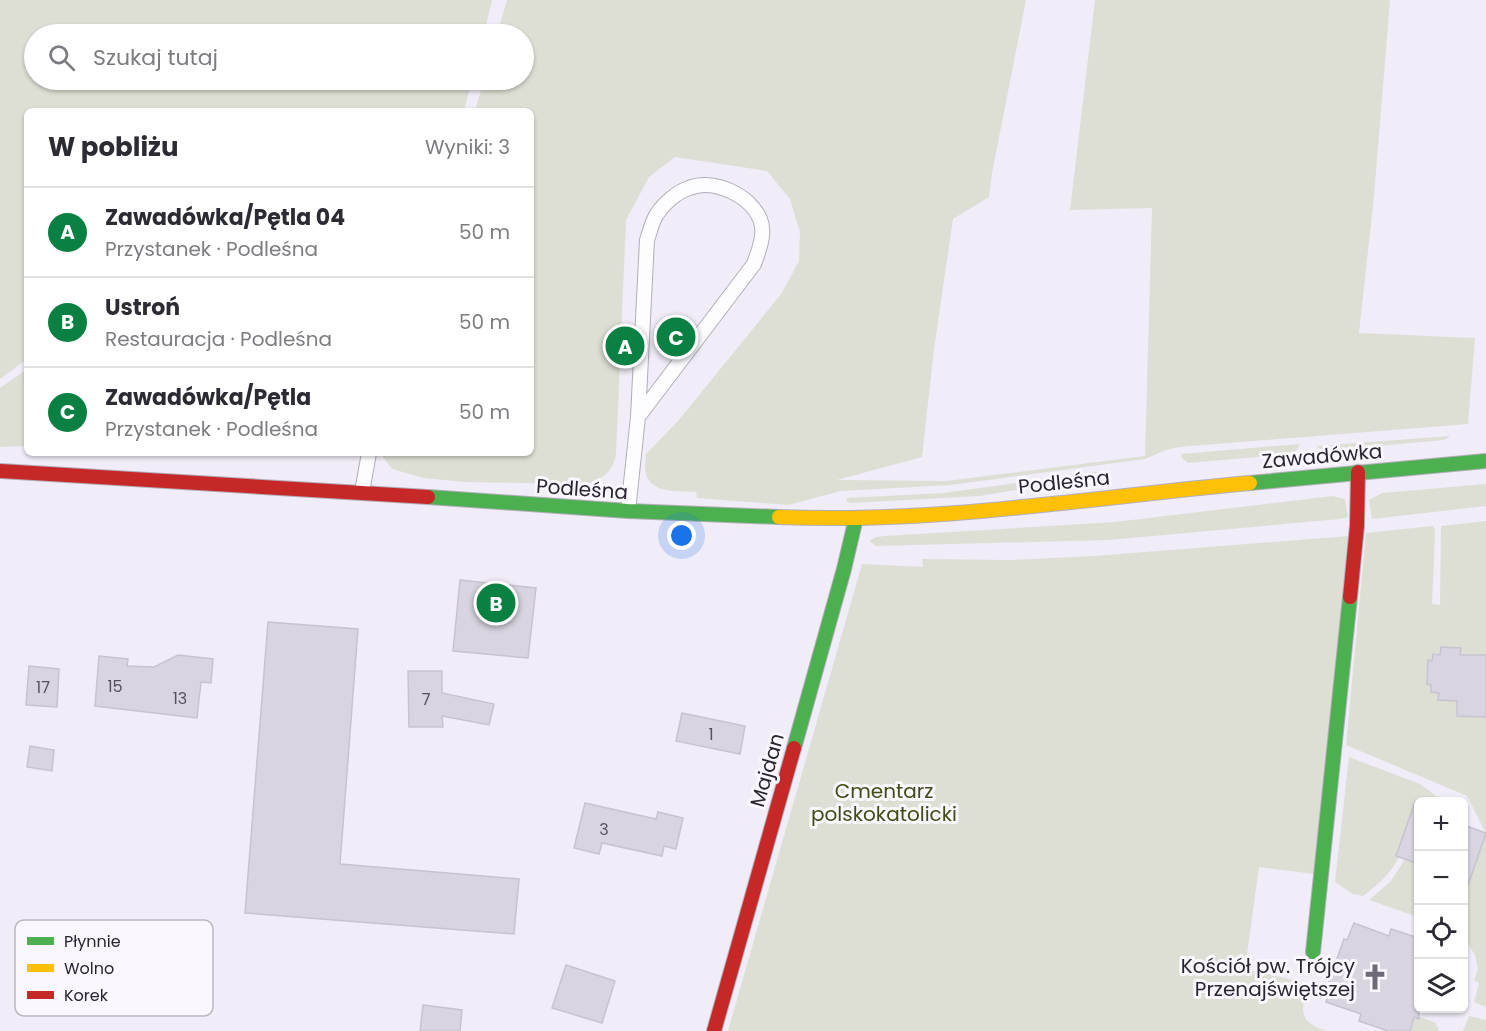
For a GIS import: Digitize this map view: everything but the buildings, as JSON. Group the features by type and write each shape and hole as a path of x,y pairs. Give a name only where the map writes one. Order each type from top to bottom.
{"main road":[{"name":"Zawadówka","path":"1162,491 1486,461"},
{"name":"Podleśna","path":"0,471 362,492 628,511 792,518 856,518 972,512 1162,491"},
{"path":"1313,952 1334,770 1357,526 1358,472"},
{"name":"Majdan","path":"714,1031 844,569 856,518"}],"lane":[{"path":"628,511 638,417 647,240 656,215 674,196 690,187 711,186 734,193 751,204 761,220 762,242 754,264 638,417"},
{"path":"362,492 368,456"}],"green space":[{"path":"0,0 492,0 486,24 24,24 24,90 469,90 465,108 24,108 24,361 0,379"},
{"path":"507,0 1026,0 989,197 953,219 934,349 922,457 837,480 946,481 1145,456 1152,208 1070,210 1095,0 1390,0 1374,196 1359,333 1475,338 1468,424 1179,447 1145,459 950,485 841,491 788,505 697,498 696,492 660,488 649,480 646,474 646,454 678,421 782,293 799,261 800,232 790,199 767,171 675,157 649,177 626,220 616,453 613,465 607,473 588,484 465,482 424,478 392,469 382,456 534,456 534,108 476,108 481,90 534,90 534,24 500,24"},
{"path":"24,371 24,446 0,447 0,388"},
{"path":"1450,436 1444,440 1323,451 1317,446"},
{"path":"1300,444 1294,454 1188,463 1181,454"},
{"path":"1111,470 1104,475 980,496 851,503 846,501 847,498 944,493"},
{"path":"1486,484 1486,506 1372,519 1369,500 1382,493"},
{"path":"1333,496 1345,499 1348,517 1109,540 876,546 869,541 885,536 1115,522"},
{"path":"1486,521 1486,655 1460,655 1460,648 1441,647 1440,655 1433,654 1432,661 1428,661 1427,684 1431,685 1431,692 1439,693 1439,700 1457,701 1457,716 1486,717 1486,833 1467,796 1346,745 1366,533 1433,526 1435,531 1432,604 1440,605 1441,526"},
{"name":"Cmentarz polskokatolicki","path":"1349,536 1314,874 1259,867 1245,969 1298,981 1308,986 1303,1009 1306,1019 1317,1028 1326,1031 728,1031 862,564 923,567 922,559 1011,560 1094,556"},
{"path":"1349,757 1420,784 1438,797 1414,797 1414,819 1397,856 1399,857 1383,879 1363,896 1353,894 1335,882"},
{"path":"1486,833 1486,1007 1474,1002 1479,983 1474,980 1478,969 1475,955 1468,944 1469,881"},
{"path":"1405,859 1414,862 1414,916 1369,900 1391,881"},
{"path":"1415,1015 1436,1023 1438,1031 1410,1031"},
{"path":"1469,1016 1486,1020 1486,1031 1463,1031"}],"traffic: fast":[{"path":"1250,483 1486,461"},
{"path":"428,497 628,511 779,517"},
{"path":"794,748 856,518"},
{"path":"1313,952 1350,597"}],"traffic: slow":[{"path":"779,517 897,517 956,513 1250,483"}],"traffic: jam":[{"path":"0,471 428,497"},
{"path":"1350,597 1357,526 1358,472"},
{"path":"714,1031 794,748"}],"place":[{"name":"Zawadówka/Pętla","path":"676,337"},
{"name":"Zawadówka/Pętla 04","path":"625,346"},
{"name":"Ustroń","path":"496,603"},
{"name":"Kościół pw. Trójcy Przenajświętszej","path":"1375,977"}]}
